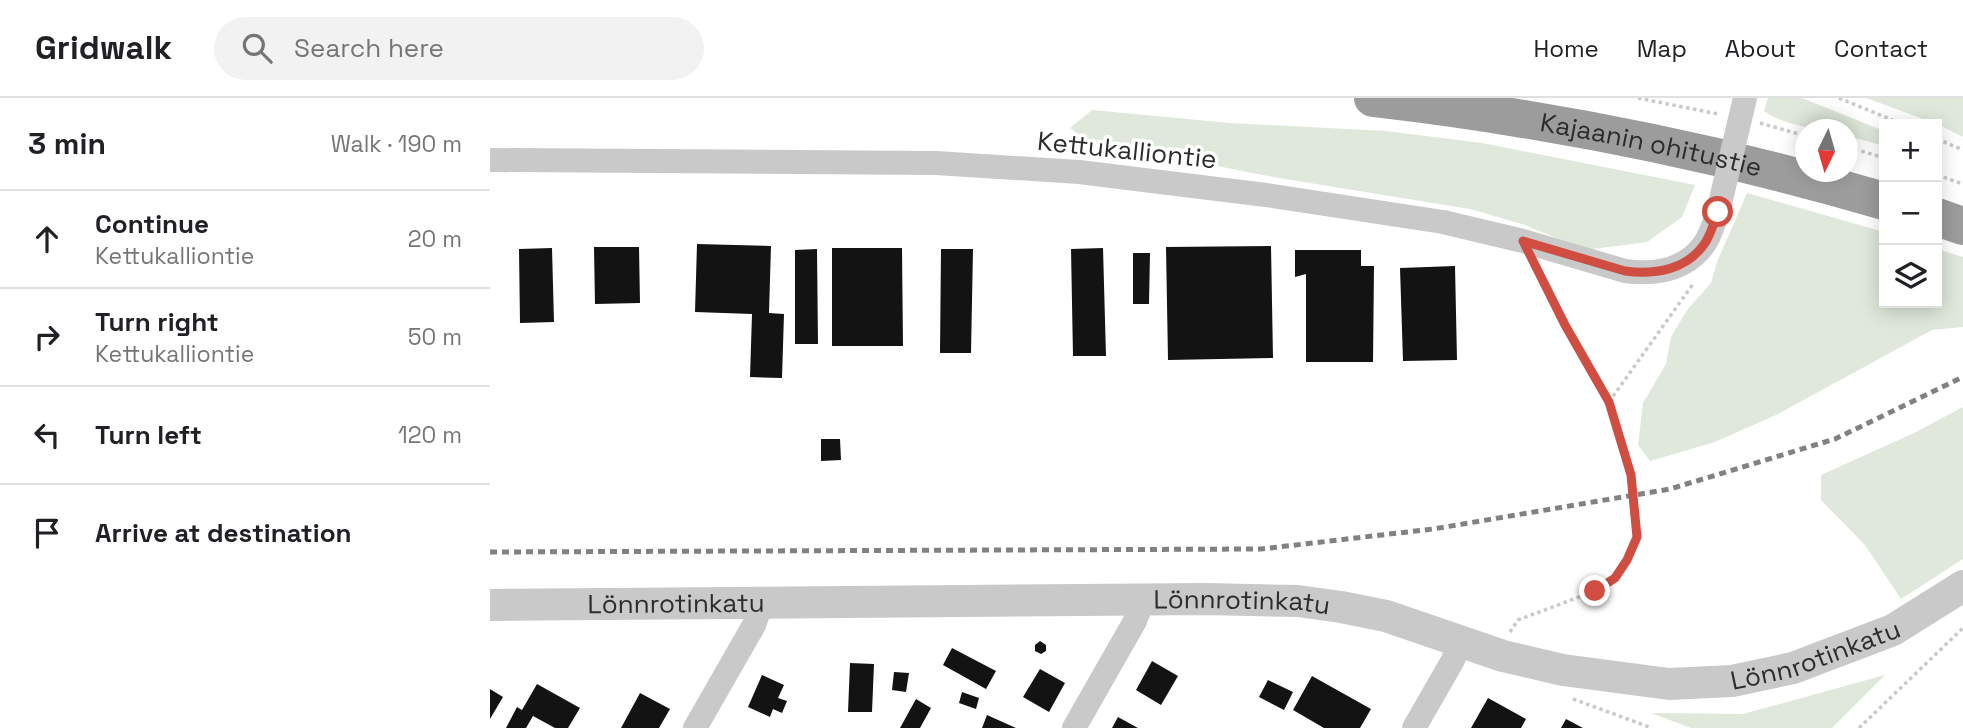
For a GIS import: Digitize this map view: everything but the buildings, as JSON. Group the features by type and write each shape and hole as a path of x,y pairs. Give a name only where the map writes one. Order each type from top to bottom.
{"highway":[{"name":"Kajaanin ohitustie","path":"1373,98 1437,105 1642,139 1761,167 1879,200"},
{"path":"1942,219 1963,226"}],"street":[{"name":"Kettukalliontie","path":"490,160 936,163 1066,172 1266,195 1416,218 1523,241 1625,271 1642,273 1672,269 1694,256 1706,242 1718,212 1745,98"},
{"name":"Lönnrotinkatu","path":"490,605 1206,599 1298,601 1386,617 1503,656 1563,670 1669,684 1732,681 1793,668 1893,630 1963,586"},
{"path":"1074,728 1135,621 1143,600"},
{"path":"695,728 754,625 762,603"},
{"path":"1414,728 1461,642"}],"path":[{"path":"1839,98 1890,119"},
{"path":"1942,141 1963,150"},
{"path":"1858,150 1879,157"},
{"path":"1942,177 1963,184"},
{"path":"1510,632 1518,620 1595,591 1615,578 1637,537 1631,475 1609,402 1565,325 1523,241"},
{"path":"1609,402 1699,276"},
{"path":"1859,728 1963,628"},
{"path":"1566,697 1652,728"}],"shaded area":[{"path":"1768,98 1802,98 1854,119 1795,119 1795,124 1764,111"},
{"path":"1866,98 1963,98 1963,137 1942,126 1942,119 1923,119"},
{"path":"1092,110 1230,123 1386,131 1482,143 1695,185 1682,217 1647,242 1585,250 1525,225 1470,209 1279,178 1082,137 1070,128"},
{"path":"1858,121 1879,129 1879,145 1858,139"},
{"path":"1747,193 1879,231 1879,308 1942,308 1942,251 1963,257 1963,327 1932,330 1776,415 1715,442 1650,461 1638,445 1643,403 1666,364 1671,337 1687,310 1711,283 1717,262"},
{"path":"1963,407 1963,559 1901,599 1865,545 1821,500 1821,475 1914,433"},
{"path":"1885,675 1832,728 1691,728 1651,713 1743,714"}],"railway":[{"path":"490,552 1261,549 1433,529 1670,489 1835,439 1963,377"}],"route":[{"path":"1595,591 1615,578 1637,537 1631,475 1609,402 1565,325 1523,241 1625,271 1642,273 1672,269 1694,256 1706,242 1718,212"}]}
